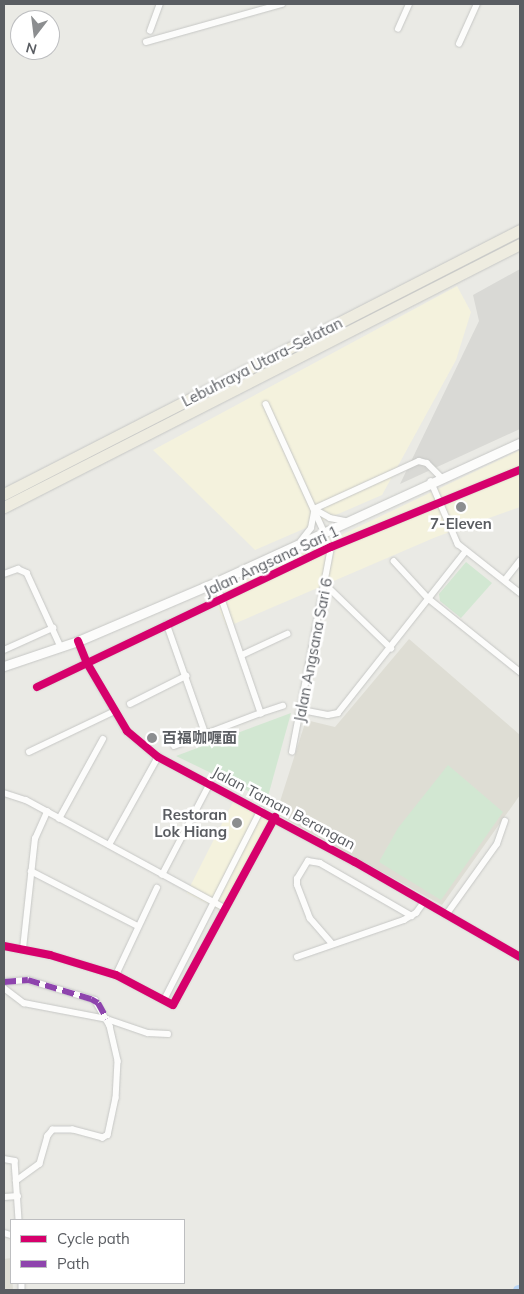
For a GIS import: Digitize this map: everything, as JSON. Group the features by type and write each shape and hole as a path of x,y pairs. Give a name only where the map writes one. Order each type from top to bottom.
{"highway":[{"name":"Lebuhraya Utara–Selatan","path":"4,494 520,230"},
{"name":"Lebuhraya Utara–Selatan","path":"4,507 520,244"}],"main road":[{"path":"4,666 78,641 216,582 431,481 520,443"}],"street":[{"path":"150,31 160,4"},
{"path":"146,42 282,4"},
{"path":"398,29 409,4"},
{"path":"458,44 476,4"},
{"path":"266,404 324,531"},
{"path":"314,509 353,490 422,461 441,477"},
{"name":"Jalan Angsana Sari 1","path":"37,687 331,547 520,470"},
{"path":"431,481 453,536 466,551 520,593"},
{"path":"314,509 330,518 346,521"},
{"path":"300,542 311,528 314,509"},
{"name":"Jalan Angsana Sari 6","path":"292,752 326,585 331,547"},
{"path":"302,710 328,715 338,713 466,551"},
{"path":"394,561 429,599 520,672"},
{"path":"505,580 520,561"},
{"path":"4,574 18,568 28,573 61,647"},
{"path":"216,582 261,713"},
{"path":"326,585 390,648"},
{"path":"168,624 206,732"},
{"path":"4,650 53,628"},
{"path":"242,655 286,634"},
{"name":"Jalan Taman Berangan","path":"78,641 87,663 131,735 158,757 261,810 520,957"},
{"path":"130,704 186,676"},
{"path":"174,746 206,732 283,706"},
{"path":"29,752 115,711"},
{"path":"59,819 103,739"},
{"path":"109,846 158,757"},
{"path":"162,875 209,784"},
{"path":"4,793 26,800 226,908"},
{"path":"164,1000 261,810"},
{"path":"23,949 37,833 47,812"},
{"path":"4,946 23,949 116,975 173,1005 275,818"},
{"path":"446,915 498,844 505,821"},
{"path":"331,943 310,919 298,885 297,879 308,861 320,863 412,916"},
{"path":"31,871 138,926"},
{"path":"116,975 157,888"},
{"path":"297,958 331,943 412,916 424,902"},
{"path":"4,982 28,980 91,999 107,1019 115,1046 118,1075 108,1135 103,1138 73,1130 53,1130 48,1136 40,1164 17,1181"},
{"path":"4,988 24,1004 107,1019 136,1030 168,1034"},
{"path":"4,1159 15,1161 19,1219"},
{"path":"4,1197 18,1196"}],"shaded area":[{"path":"520,269 520,429 400,484 479,321 473,295"},
{"path":"457,286 471,312 456,360 382,495 255,550 153,450"},
{"path":"520,450 520,507 436,537 227,627 213,596"},
{"path":"409,639 520,735 520,795 442,905 276,814 306,720 335,727"},
{"path":"233,802 272,822 226,913 187,893"},
{"path":"10,1258 10,1284 13,1284 13,1290 4,1290 4,1259"}],"green space":[{"path":"466,562 492,583 461,618 440,601 439,594"},
{"path":"291,713 267,800 176,756"},
{"path":"448,765 503,812 441,900 379,862 398,828"}],"marked path":[{"path":"4,982 28,980 91,999 98,1003 107,1019"}],"cycle path":[{"path":"37,687 331,547 520,470"},
{"path":"78,641 87,663 127,731 158,757 355,862 520,957"},
{"path":"4,946 50,955 116,975 173,1005 275,817"}],"place":[{"name":"7-Eleven","path":"461,507"},
{"name":"百福咖喱面","path":"152,738"},
{"name":"Restoran Lok Hiang","path":"237,823"}]}
